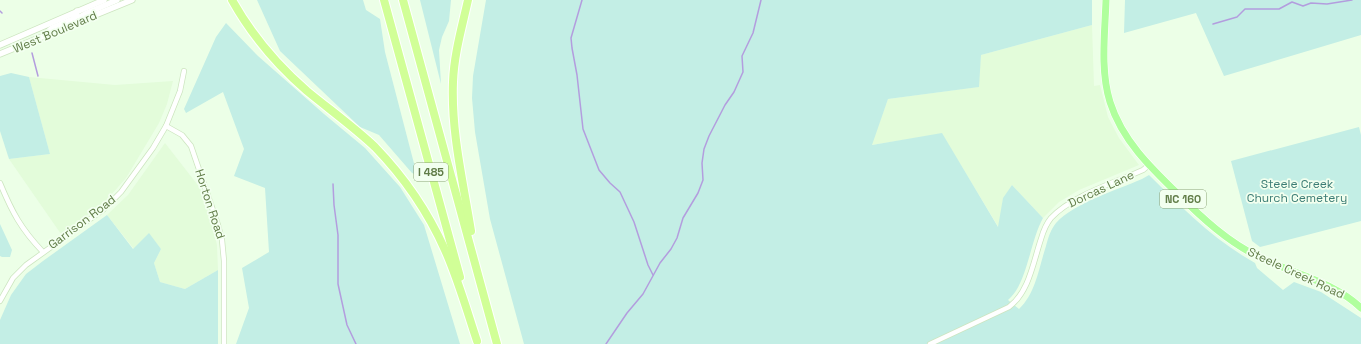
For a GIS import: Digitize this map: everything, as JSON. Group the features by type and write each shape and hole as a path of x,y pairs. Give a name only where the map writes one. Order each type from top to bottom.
{"highway":[{"path":"232,0 252,31 280,66 306,90 355,129 375,148 402,178 421,205 445,250 478,343"},
{"name":"I 485","path":"384,0 478,343"},
{"name":"I 485","path":"403,0 497,344"},
{"path":"468,0 456,55 453,82 453,114 457,154 466,196 476,267"}],"main road":[{"name":"Steele Creek Road","path":"1106,0 1106,76 1110,102 1125,134 1149,165 1205,220 1234,242 1262,258 1330,286 1347,296 1361,308"}],"street":[{"name":"West Boulevard","path":"0,45 104,0"},
{"path":"80,21 80,17 87,13 117,0"},
{"name":"West Boulevard","path":"0,54 132,0"},
{"path":"39,38 52,28 73,19 77,12"},
{"name":"Garrison Road","path":"0,301 18,273 26,265 104,209 115,199 153,148 166,126 180,91 184,71"},
{"name":"Horton Road","path":"166,126 182,135 191,146 222,240 224,261 224,344"},
{"name":"Dorcas Lane","path":"930,344 1009,307 1017,301 1025,289 1042,234 1052,218 1063,207 1077,198 1143,170 1149,165"},
{"path":"0,183 17,220 24,231 43,252"}],"shaded area":[{"path":"1092,25 1094,86 1100,85 1108,117 1119,138 1139,165 1079,190 1059,202 1043,218 1012,185 1003,199 999,228 942,134 871,145 888,99 978,87 981,55"},
{"path":"29,77 115,85 173,81 167,104 159,123 126,178 103,204 61,234 9,159 50,154"},
{"path":"165,143 200,188 217,245 218,270 185,289 160,282 154,263 161,249 149,234 134,249 107,215 128,195"}],"green space":[{"path":"257,0 363,0 366,10 380,19 385,52 417,175 412,173 379,135 360,127 280,51"},
{"path":"420,0 451,0 449,21 442,37 439,50 441,84"},
{"path":"486,0 1092,0 1092,25 981,55 979,87 888,99 872,145 942,133 998,227 1003,198 1012,185 1043,218 1020,284 1008,300 1019,309 1025,303 1033,288 1049,237 1056,223 1074,209 1085,203 1149,175 1199,223 1240,254 1255,263 1257,268 1283,290 1294,282 1321,292 1361,318 1361,344 524,344 490,219 475,132 472,98 473,76"},
{"path":"1125,0 1361,0 1361,35 1224,76 1196,13 1124,33"},
{"path":"226,23 258,56 365,148 400,187 424,225 460,344 236,344 249,308 242,268 269,252 265,188 234,176 244,149 223,92 186,113 184,109 216,37"},
{"path":"11,73 29,77 50,154 9,159 0,131 0,76"},
{"name":"Steele Creek Church Cemetery","path":"1359,127 1361,135 1361,221 1260,247 1252,241 1231,161"},
{"path":"107,215 133,249 149,233 161,249 154,263 160,282 185,289 218,270 218,344 0,344 0,320 11,295 26,274"},
{"path":"0,224 12,250 10,257 0,256"}],"waterway":[{"path":"582,0 571,38 583,129 599,170 620,192 634,222 648,265 653,275"},
{"path":"606,344 627,313 643,294 660,263 671,249 677,238 683,218 698,193 703,180 702,163 704,149 709,136 725,105 734,92 743,72 742,56 753,33 761,0"},
{"path":"1213,24 1237,17 1245,9 1279,9 1292,2 1303,6 1311,3 1327,4 1352,0"},
{"path":"32,53 38,76"},
{"path":"333,184 338,235 338,284 347,325 356,344"}]}
